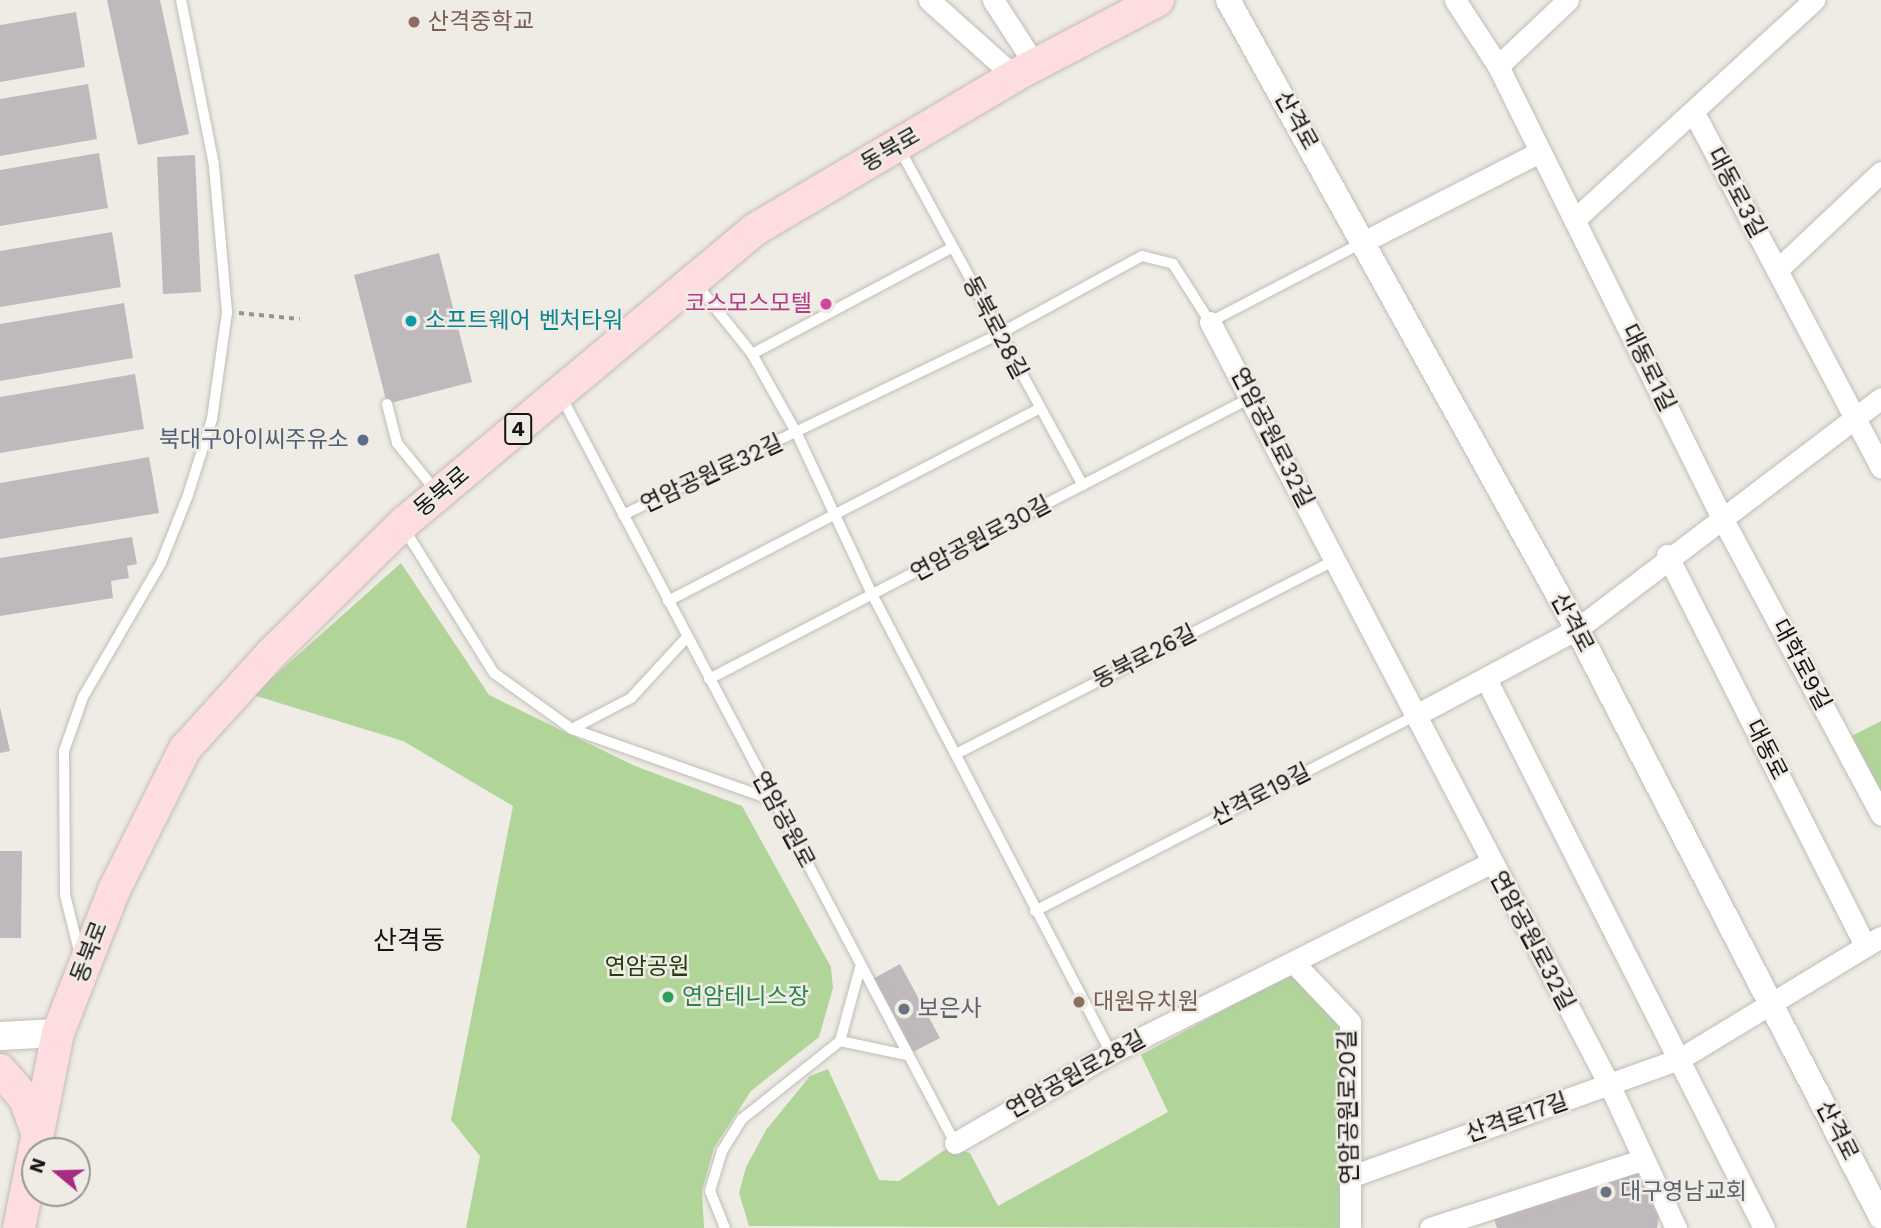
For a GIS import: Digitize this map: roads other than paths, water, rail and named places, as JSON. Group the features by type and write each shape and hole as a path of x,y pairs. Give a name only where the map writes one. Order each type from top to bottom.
{"main road":[{"name":"동북로","path":"19,1228 58,1034 83,969 185,749 402,526 558,391 754,230 1024,70 1158,0"},
{"path":"0,1036 58,1034"},
{"path":"0,1070 25,1099 38,1134"}],"street":[{"path":"929,0 1024,70"},
{"path":"993,0 1024,70"},
{"name":"산격로","path":"1228,0 1577,629 1881,1217"},
{"path":"1455,0 1498,65 1568,0"},
{"path":"1574,219 1814,0"},
{"name":"대동로1길","path":"1498,65 1721,516"},
{"name":"대동로3길","path":"1693,111 1881,467"},
{"path":"1363,242 1540,152"},
{"path":"1777,270 1881,172"},
{"name":"연암공원로32길","path":"1210,322 1252,397 1490,863 1610,1086 1642,1160 1676,1228"},
{"path":"1577,629 1667,555 1856,419 1881,398"},
{"name":"대학로9길","path":"1721,516 1881,815"},
{"name":"대동로","path":"1667,555 1873,941"},
{"name":"산격로19길","path":"1416,715 1577,629"},
{"path":"1486,678 1584,877 1681,1058 1761,1222"},
{"name":"연암공원로28길","path":"955,1143 1111,1053 1295,964 1490,863"},
{"path":"1774,1007 1873,941"},
{"name":"연암공원로20길","path":"1295,964 1350,1022 1350,1228"},
{"name":"산격로17길","path":"1352,1176 1610,1086 1681,1058 1774,1007"},
{"path":"1430,1228 1642,1160"}],"lane":[{"path":"83,969 65,895 64,751 83,697 161,563 188,495 212,419 227,312 214,165 181,0"},
{"name":"동북로28길","path":"897,146 1038,409 1083,485"},
{"path":"1210,322 1363,242"},
{"path":"752,354 951,248"},
{"name":"연암공원로32길","path":"623,515 797,434 999,334 1142,256 1173,264 1210,322"},
{"path":"694,282 752,354 797,434 873,596 1111,1053"},
{"name":"연암공원로","path":"558,391 879,1004"},
{"name":"연암공원로30길","path":"709,679 1252,397"},
{"path":"387,404 397,443 439,495"},
{"path":"668,601 1038,409"},
{"path":"402,526 494,673 572,729 772,800"},
{"name":"동북로26길","path":"956,754 1335,560"},
{"path":"572,729 631,698 687,637"},
{"name":"산격로19길","path":"1035,911 1416,715"},
{"path":"725,1228 710,1191 741,1119 840,1041 860,968"},
{"name":"연암공원로28길","path":"879,1004 955,1143"},
{"path":"840,1041 906,1055"}],"place":[{"name":"산격중학교","path":"414,22"},
{"name":"코스모스모텔","path":"826,304"},
{"name":"소프트웨어 벤처타워","path":"411,321"},
{"name":"북대구아이씨주유소","path":"363,440"},
{"name":"연암테니스장","path":"668,997"},
{"name":"대원유치원","path":"1079,1002"},
{"name":"보은사","path":"904,1009"},
{"name":"대구영남교회","path":"1606,1192"}],"district":[{"name":"산격동","path":"409,941"}],"park label":[{"name":"연암공원","path":"647,967"}]}
